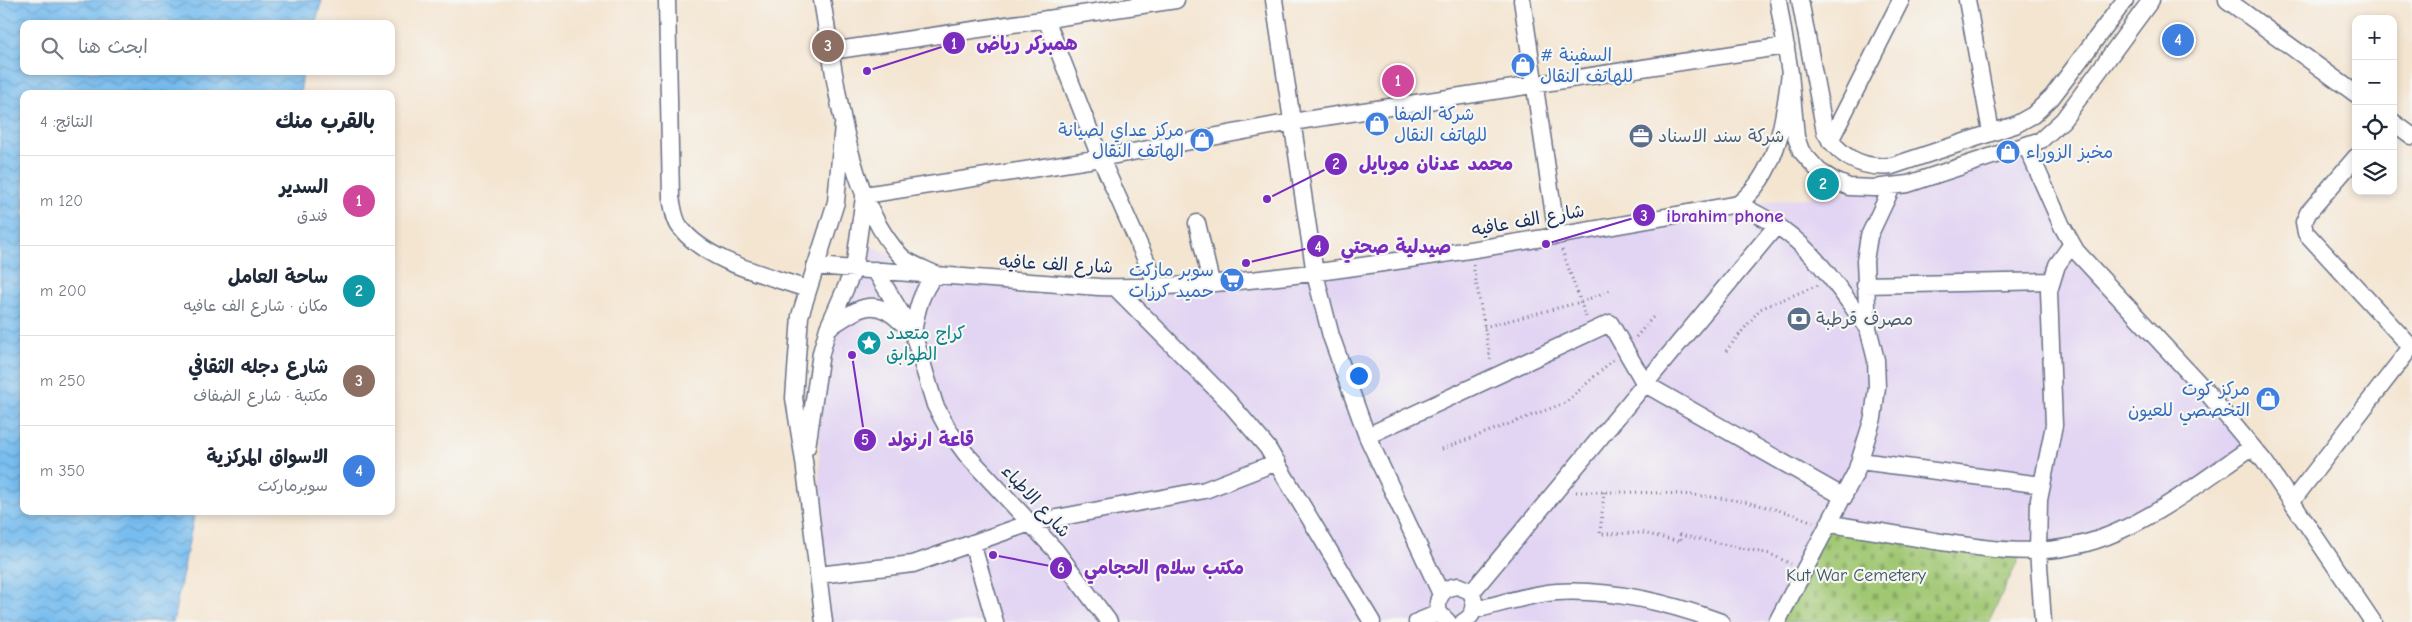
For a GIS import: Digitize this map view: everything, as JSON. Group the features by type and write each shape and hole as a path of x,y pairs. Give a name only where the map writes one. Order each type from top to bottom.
{"street":[{"path":"667,0 671,198 678,226 699,248 728,261 807,289"},
{"path":"822,0 843,125 865,195 888,241 903,258 935,274 920,298 913,333 882,308 863,306 828,328"},
{"path":"831,51 1176,0"},
{"path":"1274,0 1315,274 1331,336 1368,436 1441,594"},
{"path":"1522,0 1556,236"},
{"path":"1778,0 1790,74 1796,137 1801,150 1819,171 1849,187 1892,187 1908,184 2041,140 2063,120 2151,0"},
{"path":"1800,0 1822,123 1830,141 1853,160 1862,164 1882,167 1892,166 2015,125 2044,106 2125,0"},
{"path":"1830,141 1901,0"},
{"path":"1967,0 1991,132"},
{"path":"2227,0 2352,91"},
{"path":"1046,19 1100,157 1158,287"},
{"path":"865,195 1100,157 1292,122 1786,46"},
{"path":"1790,74 1784,118 1776,148 1755,190 1738,204 1777,225 1811,254 1868,328"},
{"path":"824,622 804,461 794,398 797,338 807,289 836,202 843,125"},
{"path":"2397,125 2412,136"},
{"path":"2026,146 2072,244 2094,272 2204,389 2252,447 2292,502 2373,622"},
{"path":"2292,502 2412,346 2306,233 2304,222 2308,213 2352,162"},
{"path":"1777,622 1844,497 1860,462 1874,418 1877,387 1876,360 1868,328 1865,261 1869,236 1892,187"},
{"path":"804,461 821,353 828,328 854,269 865,195"},
{"name":"شارع الف عافيه","path":"815,266 935,274 970,279 1116,288 1158,287 1315,274 1556,236 1738,204"},
{"path":"1197,223 1211,282"},
{"path":"1471,594 1777,225"},
{"path":"2042,622 2038,551 2042,485 2054,425 2049,290 2057,265 2072,244"},
{"name":"شارع الاطباء","path":"874,270 913,333 935,405 949,431 966,454 1056,551 1109,622"},
{"path":"1865,285 2052,281"},
{"path":"1116,288 1227,400 1277,462 1372,622"},
{"path":"1368,436 1610,323 1645,384 1844,497"},
{"path":"1829,526 1993,550 2022,552 2085,543 2117,532 2145,517 2252,447"},
{"path":"818,575 913,564 1030,523 1205,490 1277,462"},
{"path":"1860,462 2042,485"},
{"path":"972,543 995,622"},
{"path":"1417,622 1444,617 1437,606 1441,594 1451,586 1458,586 1471,594 1475,603 1468,619"},
{"path":"1468,619 1555,592 1608,593 1687,610 1721,622"}],"path":[{"path":"1556,236 1592,332"},
{"path":"1470,250 1494,377"},
{"path":"1726,351 1760,309 1832,279"},
{"path":"1484,327 1581,302 1613,289"},
{"path":"1442,449 1565,404 1625,349 1653,317"},
{"path":"1560,486 1572,492 1689,493 1780,508 1829,526"},
{"path":"1604,492 1600,534 1643,534 1680,542 1680,535 1770,554 1805,571"}],"shaded area":[{"path":"2033,144 2076,251 2252,447 2117,532 1777,622 828,622 820,558 819,369 861,241 917,268 1116,288 1315,274 1706,210 1892,187"}],"green space":[{"name":"Kut War Cemetery","path":"1830,524 2022,552 1989,622 1777,622"}],"water":[{"path":"0,0 322,0 316,20 20,20 20,75 302,75 301,90 20,90 20,515 194,515 173,622 0,622"}],"place":[{"name":"الاسواق المركزية","path":"2178,40"},
{"name":"شارع دجله الثقافي","path":"828,46"},
{"name":"# السفينة للهاتف النقال","path":"1523,65"},
{"name":"همبركر رياض","path":"867,71"},
{"name":"السدير","path":"1398,81"},
{"name":"شركة الصفا للهاتف النقال","path":"1377,124"},
{"name":"شركة سند الاسناد","path":"1641,136"},
{"name":"مركز عداي لصيانة الهاتف النقال","path":"1202,140"},
{"name":"مخبز الزوراء","path":"2008,152"},
{"name":"ساحة العامل","path":"1823,184"},
{"name":"محمد عدنان موبايل","path":"1267,199"},
{"name":"ibrahim phone","path":"1546,244"},
{"name":"صيدلية صحتي","path":"1246,263"},
{"name":"سوبر ماركت حميد كرزات","path":"1232,280"},
{"name":"مصرف قرطبة","path":"1799,319"},
{"name":"كراج متعدد الطوابق","path":"869,343"},
{"name":"قاعة ارنولد","path":"852,355"},
{"name":"مركز كوت التخصصي للعيون","path":"2268,399"},
{"name":"مكتب سلام الحجامي","path":"993,555"}]}
